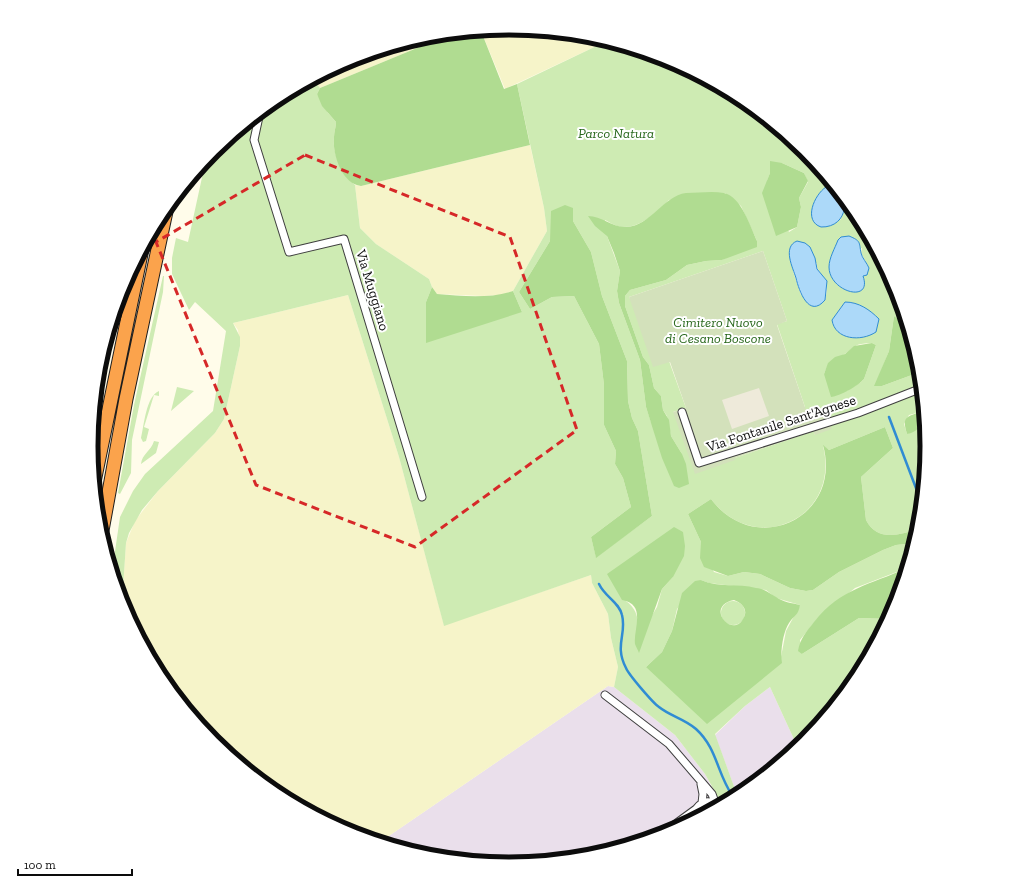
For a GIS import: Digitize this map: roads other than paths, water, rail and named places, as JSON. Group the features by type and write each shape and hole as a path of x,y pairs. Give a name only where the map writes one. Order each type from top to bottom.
{"highway":[{"path":"104,520 126,399 162,226"},
{"path":"98,463 138,268"}],"street":[{"name":"Via Muggiano","path":"258,120 254,140 289,252 344,239 422,497"},
{"name":"Via Fontanile Sant'Agnese","path":"682,412 699,463 825,422 839,419 917,390"},
{"path":"605,695 661,737 701,784 712,794 716,803"},
{"path":"698,812 703,794 701,784"},
{"path":"679,821 699,806 709,802 713,804"}],"water":[{"path":"826,187 828,188 844,209 842,216 837,222 830,226 821,227 812,219 812,208 814,202"},
{"path":"849,236 859,242 862,255 869,268 867,275 863,276 864,285 862,290 857,292 842,288 836,283 831,276 829,267 831,257 838,240 841,237"},
{"path":"797,241 805,243 810,247 815,258 817,269 827,281 825,300 819,305 810,305 802,296 789,253 790,248"},
{"path":"845,302 855,303 864,307 879,319 876,332 856,338 843,335 838,332 834,327 832,320"}],"waterway":[{"path":"889,417 918,493"},
{"path":"599,584 618,606 622,615 623,628 621,653 628,672 641,689 663,710 692,726 703,736 713,752 731,793"}],"park label":[{"name":"Parco Natura","path":"616,133"},
{"name":"Cimitero Nuovo di Cesano Boscone","path":"718,330"}]}
